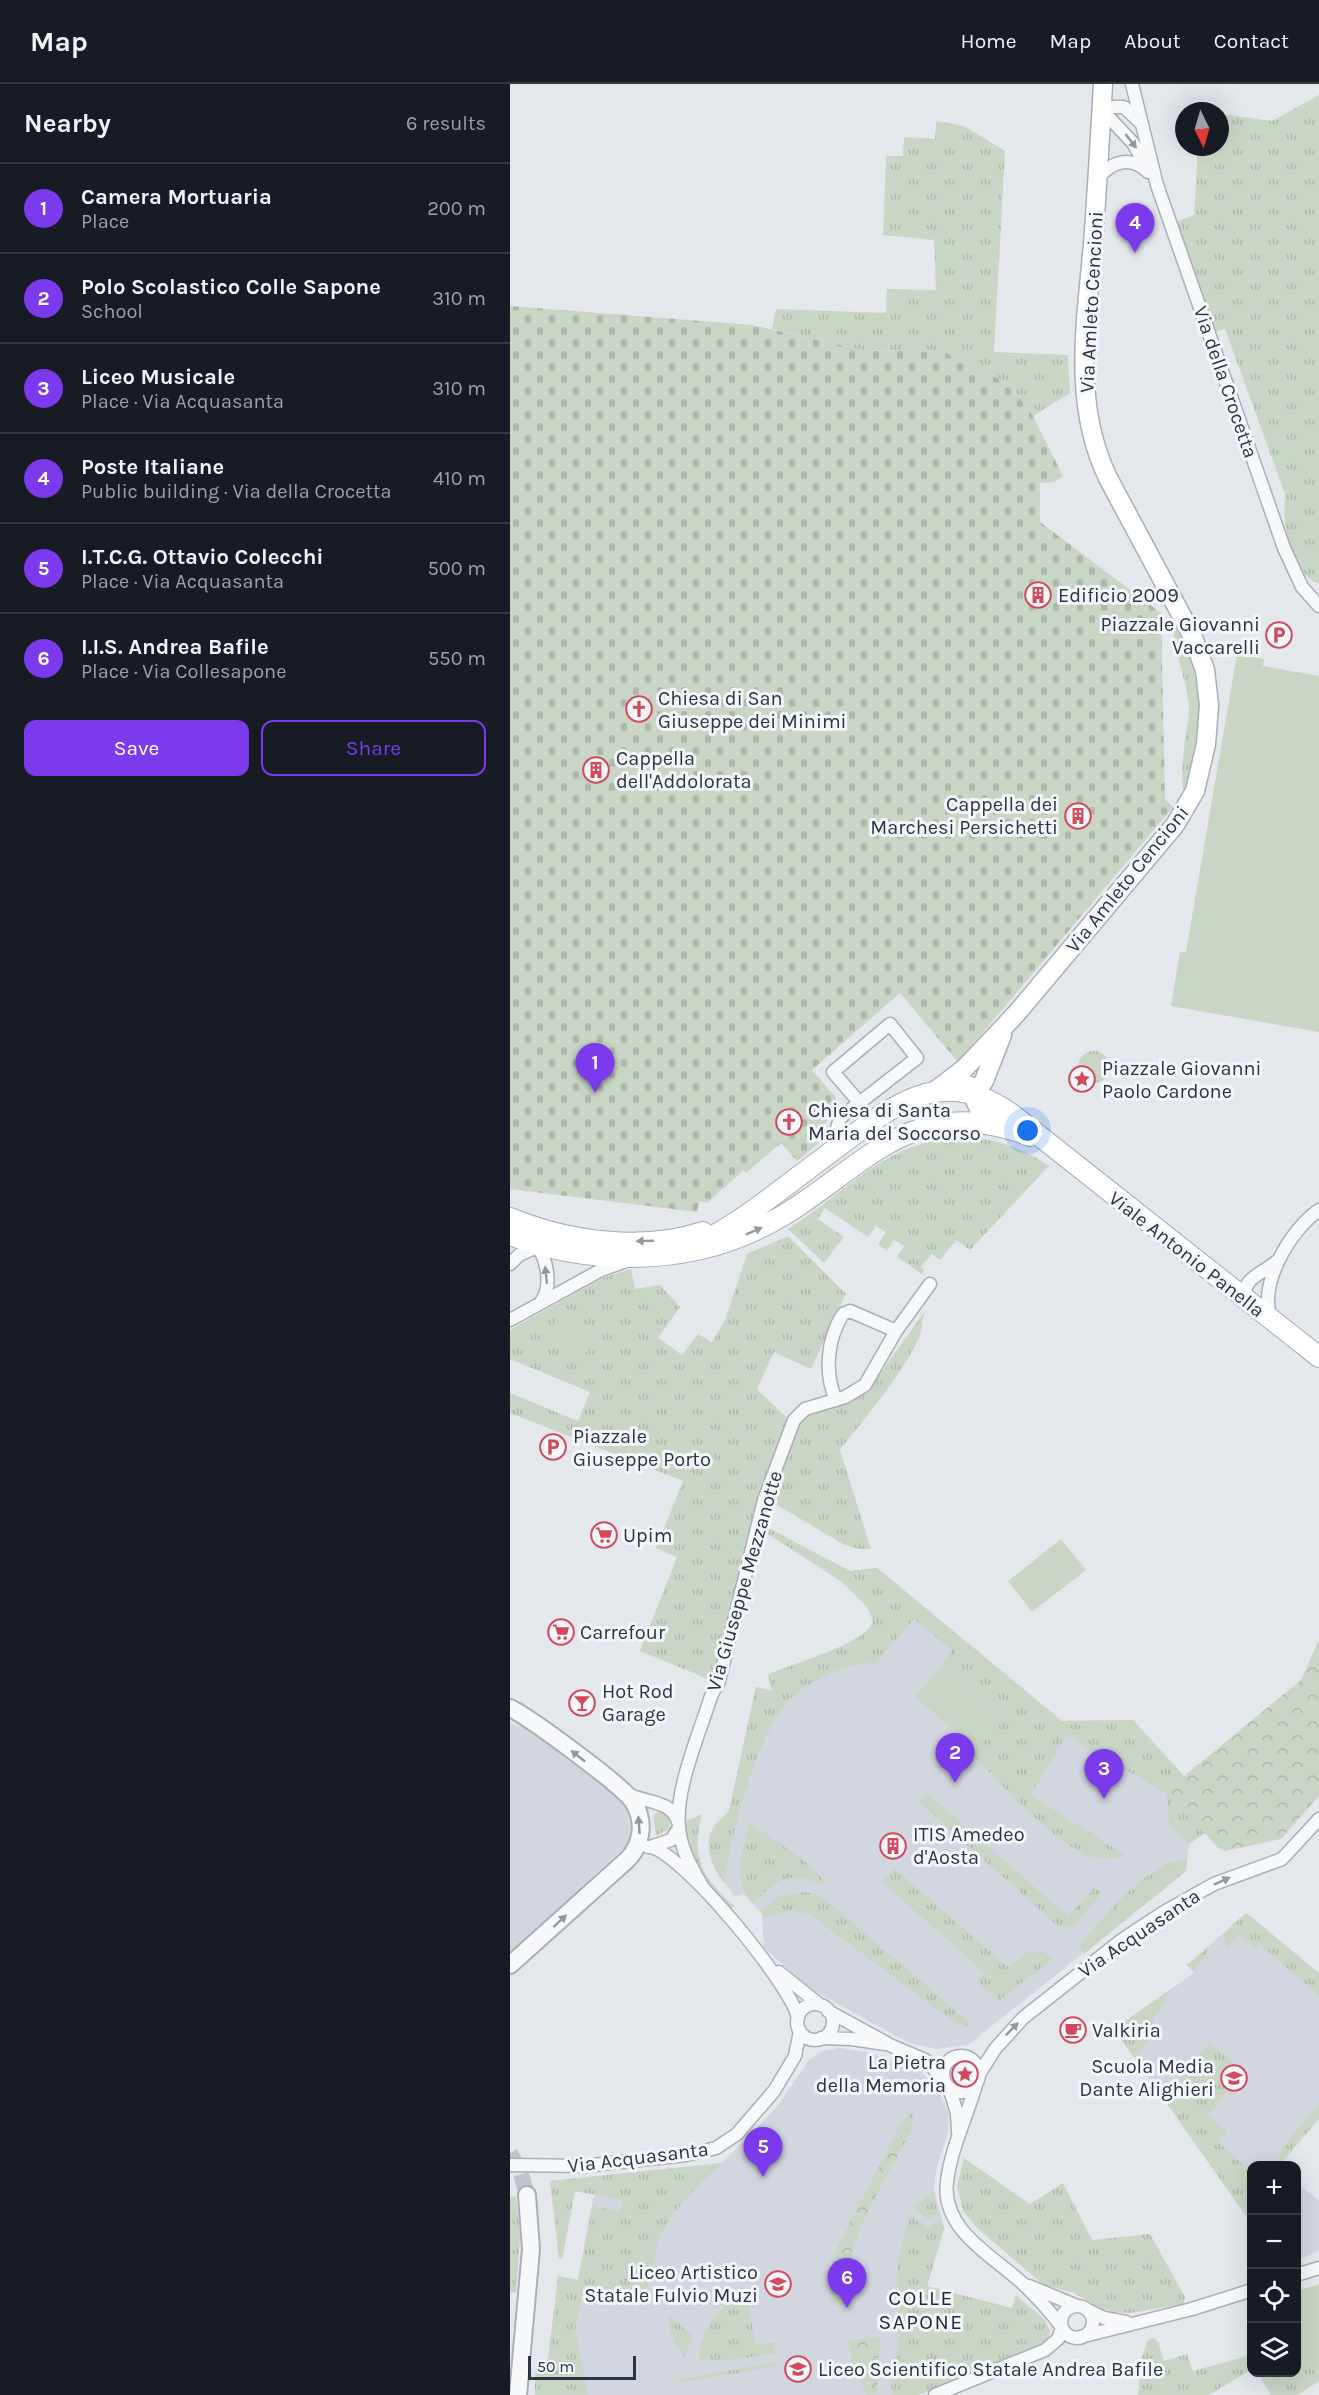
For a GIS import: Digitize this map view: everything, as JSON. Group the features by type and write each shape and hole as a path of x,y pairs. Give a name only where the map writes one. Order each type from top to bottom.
{"main road":[{"path":"1102,110 1103,84"},
{"name":"Via Amleto Cencioni","path":"931,1094 973,1060 1016,1014 1184,814 1196,786 1209,728 1209,698 1200,654 1108,478 1094,448 1089,429 1085,361 1102,110"},
{"name":"Via Amleto Cencioni","path":"970,1093 979,1088 997,1046 1016,1014"},
{"path":"973,1060 967,1075 970,1093 980,1111 999,1126"},
{"path":"986,1074 990,1100"},
{"name":"Viale Antonio Panella","path":"678,1252 699,1244 759,1204 894,1105 931,1094 970,1093 990,1100 1319,1357"},
{"name":"Viale Antonio Panella","path":"510,1236 537,1246 587,1255 648,1257 736,1238 772,1222 873,1150 905,1133 952,1124 999,1126 1032,1136 1056,1150"},
{"name":"Viale Antonio Panella","path":"510,1220 559,1234 599,1240 655,1240 685,1237 709,1229 759,1204"}],"street":[{"name":"Via della Crocetta","path":"1132,84 1155,181 1297,578 1319,606"},
{"path":"1102,110 1109,107 1125,107 1135,115 1144,128"},
{"name":"Via della Crocetta","path":"1102,110 1133,143 1155,181"},
{"path":"1098,180 1111,165 1123,161 1140,165 1155,181"},
{"path":"1297,578 1319,592"},
{"path":"844,1142 838,1133 837,1123 859,1102 917,1058 890,1024 833,1072 859,1102"},
{"path":"1278,1261 1258,1274 1246,1286 1246,1301 1262,1297 1278,1261 1319,1210"},
{"path":"510,1220 537,1246 543,1257 548,1280 545,1295 540,1303"},
{"path":"510,1263 537,1246 599,1240"},
{"path":"510,1320 611,1266 648,1257"},
{"path":"1213,1275 1237,1278 1258,1274"},
{"name":"Via Giuseppe Mezzanotte","path":"702,1886 684,1850 679,1826 683,1789 711,1696 720,1678 764,1500 791,1425 803,1410 858,1391 868,1382 896,1331 930,1284"},
{"path":"1269,1284 1268,1307 1273,1322"},
{"path":"836,1400 831,1384 830,1347 843,1314 850,1311 896,1331"},
{"path":"510,1708 532,1721 624,1792 635,1805 640,1825 637,1847 628,1859 512,1964"},
{"path":"510,1717 532,1721"},
{"path":"651,1802 670,1798 683,1789"},
{"path":"624,1792 672,1810 679,1826 671,1840 648,1847 628,1859"},
{"name":"Via Acquasanta","path":"957,2139 970,2109 978,2078 1001,2041 1023,2018 1123,1940 1164,1912 1214,1884 1282,1859 1319,1819"},
{"name":"Via Giuseppe Mezzanotte","path":"648,1847 665,1852 702,1886 768,1964 789,1995 798,2018"},
{"name":"Via Giuseppe Mezzanotte","path":"768,1964 824,2008"},
{"path":"892,2046 852,2039 806,2037 800,2031 798,2018 806,2007 824,2008 892,2046 918,2056 931,2064 947,2083 965,2091 978,2078 978,2068 971,2060 962,2057 918,2056"},
{"path":"819,2039 831,2028 832,2019 824,2008"},
{"name":"Via Acquasanta","path":"510,2165 584,2166 710,2151 731,2139 766,2101 795,2056 800,2031"},
{"name":"Via Acquasanta","path":"795,2056 819,2039"},
{"path":"955,2058 946,2065 947,2083 957,2113 957,2139 946,2194 951,2212 978,2246 1020,2282 1070,2336 1080,2337 1136,2321 1192,2309 1247,2291"},
{"path":"518,2395 531,2249 527,2195"},
{"path":"1301,2273 1319,2268"},
{"path":"1020,2282 1114,2321 1136,2321"},
{"path":"935,2395 1045,2350 1058,2339 1064,2312 1082,2307"},
{"path":"1080,2337 1089,2332 1092,2325 1091,2314 1082,2307"},
{"path":"519,2367 525,2395"}],"shaded area":[{"path":"770,1529 850,1571 877,1568 1062,1721 1133,1720 1184,1776 1167,1790 1205,1833 1189,1844 1186,1871 968,2045 937,2049 909,2043 811,1989 764,1948 762,1914 744,1894 734,1896 711,1861 709,1835 716,1823 729,1811 756,1687 772,1691 768,1675 842,1646 867,1631 873,1622 868,1608 840,1581 766,1533"},
{"path":"510,1724 528,1728 621,1800 627,1809 631,1837 626,1846 510,1953"},
{"name":"Scuola Media Dante Alighieri","path":"1246,1913 1319,1973 1319,2119 1283,2161 1247,2161 1247,2217 1114,2029 1194,1973 1187,1965"},
{"path":"840,2048 867,2052 918,2070 935,2085 949,2113 948,2132 936,2170 934,2190 944,2228 895,2395 561,2395 558,2276 578,2280 594,2195 575,2191 562,2259 559,2258 550,2181 722,2163 775,2109 809,2060 822,2051"},
{"path":"1301,2186 1319,2201 1319,2250 1301,2259"}],"green space":[{"path":"1319,95 1319,584 1309,578 1294,558 1285,519 1285,494 1225,329 1214,332 1175,222 1194,215 1197,156 1229,156 1229,115 1272,121"},
{"path":"936,121 964,126 1005,151 994,352 1068,355 1070,393 1033,416 1019,397 999,379 944,352 863,350 772,329 776,309 886,313 887,289 936,290 934,240 883,235 886,156 903,156 904,137 935,139"},
{"path":"510,306 752,325 863,350 944,352 999,379 1019,397 1033,416 1063,476 1054,482 1040,483 1040,522 1161,613 1165,799 1173,807 958,1062 900,993 812,1070 836,1098 816,1115 824,1125 813,1135 819,1143 797,1161 781,1143 746,1173 744,1170 707,1203 699,1201 697,1212 510,1189"},
{"path":"1174,619 1192,662 1199,704 1197,748 1185,793 1182,767 1189,710 1186,687 1174,639"},
{"path":"1237,654 1264,659 1263,666 1319,676 1319,1032 1171,1006 1180,952 1186,952"},
{"path":"1094,1051 1105,1056 1110,1067 1105,1078 1094,1083 1083,1078 1078,1067 1083,1056"},
{"path":"836,1098 836,1110 824,1125 816,1115"},
{"path":"961,1137 985,1139 1007,1145 1049,1166 970,1250 956,1240 940,1260 932,1254 921,1267 924,1270 922,1274 897,1257 904,1246 894,1240 887,1251 878,1244 886,1232 876,1226 868,1237 825,1208 818,1219 844,1237 824,1263 788,1229 888,1158 934,1141"},
{"path":"788,1236 846,1294 811,1369 774,1352 757,1389 788,1419 757,1505 713,1681 640,1651 677,1557 656,1548 683,1481 510,1413 510,1393 578,1421 590,1392 510,1359 510,1330 602,1278 631,1269 635,1289 660,1285 680,1307 658,1338 682,1355 698,1334 712,1342 725,1320 747,1254"},
{"path":"566,1311 598,1340 583,1355 552,1327"},
{"path":"925,1311 919,1338 902,1368 840,1450 871,1549 859,1549 845,1545 775,1504 771,1495 799,1423 814,1411 844,1404 867,1392"},
{"path":"770,1529 850,1571 877,1568 1062,1721 1133,1720 1184,1776 1167,1790 1205,1833 1189,1844 1169,1824 1167,1794 1066,1735 1031,1795 1126,1856 1108,1859 1094,1858 1060,1839 1028,1812 972,1753 1003,1720 940,1667 952,1650 914,1619 876,1663 854,1665 829,1674 805,1687 788,1701 777,1717 756,1762 732,1839 724,1883 712,1863 708,1845 714,1828 729,1811 756,1687 772,1691 768,1675 841,1647 866,1631 873,1622 868,1609 845,1584 766,1533"},
{"path":"1061,1539 1086,1570 1032,1612 1008,1581"},
{"path":"1319,1640 1319,1796 1281,1839 1225,1851 1218,1848 1167,1790 1301,1680"},
{"path":"940,1667 1003,1720 977,1750 915,1697"},
{"path":"927,1793 1068,1916 1095,1887 1102,1893 1074,1926 1059,1927 919,1802"},
{"path":"661,1812 669,1818 670,1828 656,1836 653,1815"},
{"path":"702,1814 698,1842 702,1865 714,1886 735,1906 729,1910 699,1869 689,1846 686,1821"},
{"path":"750,1823 802,1859 825,1881 822,1885 801,1878 784,1880 769,1888 754,1904 742,1885 740,1875 741,1855"},
{"path":"1187,1859 1186,1871 1084,1954 1080,1948 1081,1943 1129,1891 1157,1870"},
{"path":"894,1868 1008,1967 1030,1951 1044,1952 1052,1959 999,2001 977,1982 985,1973 882,1882"},
{"path":"805,1892 825,1899 970,2023 966,2027 946,2016 809,1914 792,1910 763,1918 761,1912 777,1897"},
{"path":"1246,1913 1319,1973 1319,1995 1259,1944 1255,1949 1239,1935 1226,1949 1224,1933"},
{"path":"1207,1948 1207,1954 1193,1971 1187,1965"},
{"path":"1168,1991 1166,2003 1153,2017 1156,2030 1134,2058 1114,2029"},
{"path":"1210,2043 1244,2072 1208,2115 1227,2132 1218,2142 1247,2168 1247,2217 1163,2098"},
{"path":"1319,2103 1319,2119 1282,2161 1279,2161 1282,2148"},
{"path":"911,2114 913,2117 911,2129 858,2234 847,2280 848,2303 831,2306 830,2274 835,2252 902,2122"},
{"path":"964,2158 1030,2204 1063,2183 1092,2240 1150,2234 1185,2297 1184,2304 1130,2313 1116,2312 1102,2309 1074,2293 1044,2285 977,2228 963,2211 957,2186"},
{"path":"722,2163 688,2196 666,2225 658,2242 650,2279 644,2293 621,2300 582,2295 575,2329 588,2395 535,2395 535,2374 548,2360 558,2276 578,2280 592,2206 620,2211 623,2200 575,2191 562,2259 559,2258 550,2181"},
{"path":"934,2191 938,2214 928,2219 913,2207"},
{"path":"516,2196 520,2236 516,2293 510,2292 510,2197"},
{"path":"910,2215 927,2228 941,2221 944,2228 927,2286 1012,2308 1016,2295 1045,2320 1050,2331 1048,2340 936,2389 918,2395 892,2395 891,2384 898,2344 897,2262"},
{"path":"1319,2284 1319,2381 1298,2395 1271,2395 1260,2377 1301,2377 1301,2290"},
{"path":"746,2292 756,2345 773,2343 775,2353 730,2360 698,2361 707,2329 719,2311"},
{"path":"1319,2303 1319,2342 1301,2349 1301,2323 1301,2309"},
{"path":"667,2314 693,2336 684,2357 673,2340"},
{"path":"880,2337 877,2394 867,2395 855,2371 847,2339 851,2341"},
{"path":"1154,2338 1158,2342 1164,2361 1187,2354 1193,2371 1247,2356 1247,2372 1209,2395 1138,2395 1141,2359 1148,2340"},
{"path":"777,2362 777,2366 679,2383 679,2379"}],"tunnel":[{"path":"510,2153 521,2174 527,2195"}],"place":[{"name":"Poste Italiane","path":"1135,253"},
{"name":"Edificio 2009","path":"1038,595"},
{"name":"Piazzale Giovanni Vaccarelli","path":"1279,635"},
{"name":"Chiesa di San Giuseppe dei Minimi","path":"639,709"},
{"name":"Cappella dell'Addolorata","path":"596,770"},
{"name":"Cappella dei Marchesi Persichetti","path":"1078,816"},
{"name":"Piazzale Giovanni Paolo Cardone","path":"1082,1079"},
{"name":"Camera Mortuaria","path":"595,1093"},
{"name":"Chiesa di Santa Maria del Soccorso","path":"789,1122"},
{"name":"Piazzale Giuseppe Porto","path":"553,1447"},
{"name":"Upim","path":"604,1535"},
{"name":"Carrefour","path":"561,1632"},
{"name":"Hot Rod Garage","path":"582,1703"},
{"name":"Polo Scolastico Colle Sapone","path":"955,1783"},
{"name":"Liceo Musicale","path":"1104,1799"},
{"name":"ITIS Amedeo d'Aosta","path":"893,1846"},
{"name":"Valkiria","path":"1073,2030"},
{"name":"La Pietra della Memoria","path":"965,2074"},
{"name":"Scuola Media Dante Alighieri","path":"1234,2078"},
{"name":"I.T.C.G. Ottavio Colecchi","path":"763,2177"},
{"name":"Liceo Artistico Statale Fulvio Muzi","path":"778,2284"},
{"name":"I.I.S. Andrea Bafile","path":"847,2308"},
{"name":"Liceo Scientifico Statale Andrea Bafile","path":"798,2369"}],"district":[{"name":"COLLE SAPONE","path":"921,2310"}]}
